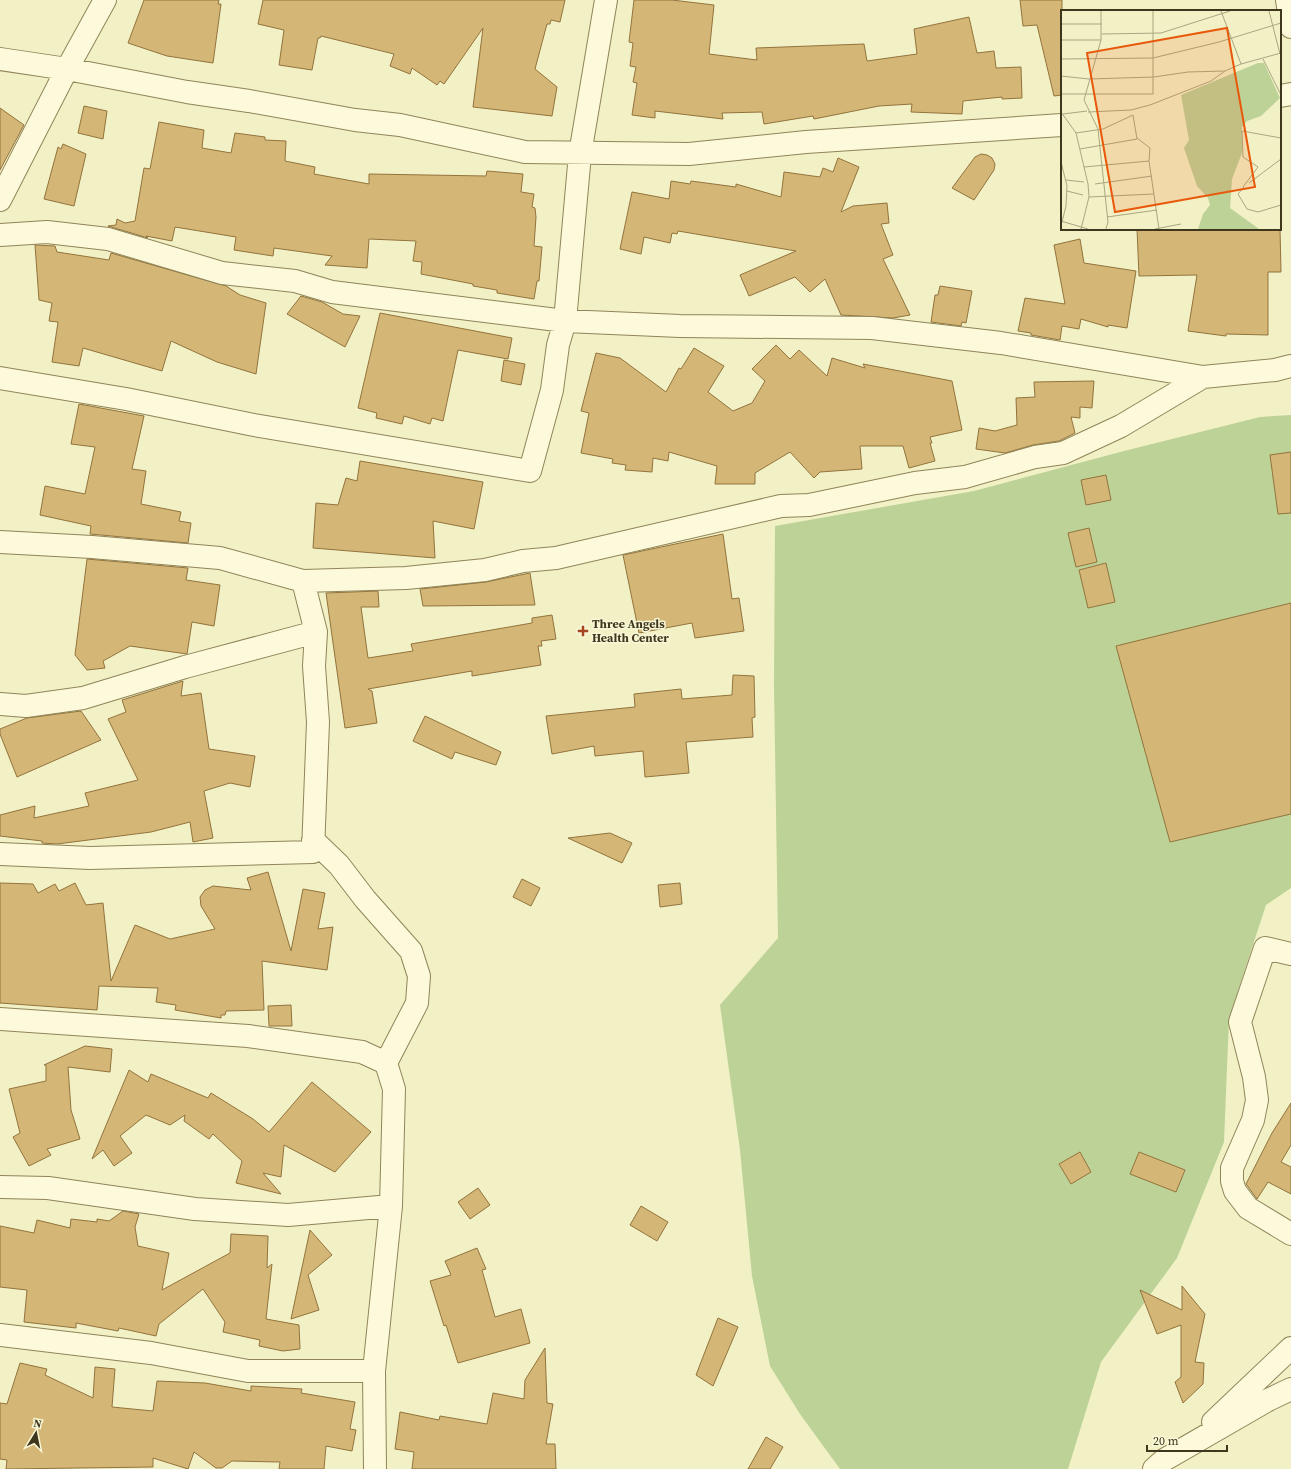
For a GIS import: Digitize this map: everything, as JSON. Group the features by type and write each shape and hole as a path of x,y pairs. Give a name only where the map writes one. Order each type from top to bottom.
{"street":[{"path":"0,200 67,69 105,0"},
{"path":"0,378 126,399 269,427 530,471 552,390 558,345 565,321 580,154 606,0"},
{"path":"1287,0 1291,27"},
{"path":"0,59 67,69 187,92 250,101 355,120 400,125 525,152 580,154 689,154 806,142 1061,125"},
{"path":"1281,96 1291,94"},
{"path":"0,235 47,232 108,239 222,272 295,281 332,292 565,321 680,326 872,328 1001,343 1203,377 1276,370 1291,366"},
{"path":"0,542 92,547 220,558 303,581 406,578 485,570 523,561 556,558 781,506 809,505 915,483 965,477 1035,457 1063,453 1121,426 1203,377"},
{"path":"0,854 90,858 313,852 318,722 314,666 316,632 303,581"},
{"path":"0,704 26,706 83,698 316,632"},
{"path":"313,840 339,864 364,899 411,951 419,976 417,1003 386,1063 394,1089 391,1206 374,1371 375,1469"},
{"path":"1291,954 1265,948 1240,1022 1254,1077 1256,1100 1253,1120 1232,1168 1232,1181 1235,1191 1248,1208 1291,1234"},
{"path":"0,1019 248,1036 362,1052 386,1063"},
{"path":"0,1187 48,1188 195,1209 288,1215 391,1206"},
{"path":"0,1335 151,1353 248,1371 374,1371"},
{"path":"1186,1448 1291,1348"},
{"path":"1154,1469 1164,1460 1268,1400 1291,1389"}],"green space":[{"path":"1291,415 1291,888 1266,905 1229,1018 1224,1142 1177,1258 1101,1362 1068,1469 840,1469 800,1414 770,1366 752,1276 740,1150 720,1005 778,938 774,686 775,526 974,491 1260,417"}],"building":[{"path":"144,0 219,0 218,4 221,4 213,63 167,56 128,43"},
{"path":"263,0 565,0 560,22 551,20 550,24 547,24 535,69 557,87 552,116 473,107 483,28 444,84 440,81 437,85 412,68 410,74 390,66 394,54 321,36 318,38 312,70 279,65 284,30 258,24"},
{"path":"634,0 672,0 714,5 709,54 757,60 756,48 864,44 867,61 917,54 914,29 969,17 977,53 994,51 996,68 1021,67 1022,98 1002,99 1002,97 963,101 962,114 911,112 912,104 879,106 814,119 813,116 764,124 762,112 722,113 723,119 655,111 655,118 632,115 637,83 633,82 636,67 630,66 633,43 629,42"},
{"path":"1020,0 1062,0 1061,95 1054,96 1037,25 1023,26"},
{"path":"84,106 107,111 103,139 78,133"},
{"path":"0,108 24,125 0,170"},
{"path":"159,122 204,130 202,148 231,153 235,133 265,137 265,140 286,141 285,161 315,167 314,174 369,184 369,174 486,176 487,171 523,174 521,192 534,194 532,207 535,208 536,217 534,246 542,247 539,281 537,281 534,299 497,293 497,290 473,286 473,284 421,274 422,262 413,261 416,241 369,239 367,268 325,265 332,256 274,248 273,256 234,250 236,237 175,227 172,241 146,236 148,238 108,226 116,225 117,219 125,223 135,221 144,168 150,169"},
{"path":"63,144 86,154 74,206 44,199 58,147 61,149"},
{"path":"981,154 992,158 995,164 994,170 974,200 952,188 975,157"},
{"path":"838,158 859,167 841,212 853,206 887,203 889,223 881,224 893,255 883,259 910,315 893,318 841,315 825,279 810,292 795,277 749,296 740,275 796,251 678,231 677,234 672,233 670,243 644,237 641,254 620,249 632,192 669,199 671,181 690,184 691,181 736,187 736,184 781,197 784,172 820,177 823,168 833,172"},
{"path":"1137,230 1280,230 1281,272 1268,272 1268,335 1226,334 1226,336 1188,331 1197,275 1139,276"},
{"path":"1080,239 1084,263 1136,271 1127,328 1108,325 1108,327 1081,319 1079,329 1062,326 1060,340 1018,331 1025,298 1065,304 1054,245"},
{"path":"35,245 55,246 57,252 109,260 111,253 226,286 240,295 266,303 256,374 217,362 171,341 162,371 83,348 79,366 52,362 58,322 49,321 52,303 39,300"},
{"path":"940,286 972,291 966,323 962,322 961,326 931,322 935,295 938,295"},
{"path":"301,296 322,302 343,314 360,316 345,347 287,314"},
{"path":"380,313 512,338 508,359 458,350 443,421 432,418 430,424 404,416 402,424 376,418 377,413 358,408"},
{"path":"776,345 790,359 799,350 827,376 832,358 865,368 863,364 952,381 962,430 930,437 932,443 930,443 935,461 909,468 903,446 860,446 862,469 820,472 814,478 790,452 755,473 755,484 715,484 717,466 669,452 668,461 653,458 652,472 625,470 626,465 612,463 613,459 581,453 589,413 581,411 596,353 620,358 666,392 679,368 681,369 694,348 724,366 708,392 733,411 752,403 765,381 752,369"},
{"path":"504,360 525,364 521,385 501,381"},
{"path":"1094,381 1092,408 1080,407 1080,418 1071,417 1075,433 1059,441 1033,445 1005,453 976,449 979,428 995,431 1017,425 1016,398 1035,397 1034,382"},
{"path":"79,404 144,416 132,469 146,471 141,504 181,512 179,521 191,523 188,543 90,534 91,526 40,515 45,486 85,494 95,447 71,444"},
{"path":"1291,452 1291,513 1278,514 1270,455"},
{"path":"360,461 483,482 474,529 433,521 435,558 313,548 316,503 338,505 346,478 357,481"},
{"path":"1106,475 1111,500 1086,505 1081,480"},
{"path":"1089,528 1097,562 1076,567 1068,533"},
{"path":"723,534 732,599 739,598 744,631 695,638 692,623 639,633 623,555"},
{"path":"87,559 188,568 186,580 220,585 214,626 192,622 187,654 130,646 103,661 105,668 87,670 75,655"},
{"path":"1106,563 1115,602 1088,608 1079,570"},
{"path":"530,573 535,605 423,606 420,589 486,582"},
{"path":"378,591 379,607 361,607 368,658 413,651 411,644 532,623 532,618 552,615 556,639 541,641 542,646 538,646 541,665 472,676 472,671 368,689 372,691 377,723 345,728 326,593"},
{"path":"1291,603 1291,814 1170,842 1116,646"},
{"path":"733,675 754,676 755,717 752,718 753,737 686,742 689,773 645,777 643,751 595,756 594,746 552,754 546,716 635,707 634,694 681,689 682,699 732,695"},
{"path":"183,681 181,696 201,693 209,749 255,756 250,787 230,783 204,791 213,838 193,842 190,822 151,832 57,844 0,836 0,815 35,806 34,818 89,806 85,793 138,780 108,719 126,712 122,700"},
{"path":"81,711 101,740 17,777 0,734 0,729 27,718"},
{"path":"425,716 501,752 496,765 455,752 452,759 413,741"},
{"path":"610,833 632,843 622,863 568,838"},
{"path":"268,872 291,951 303,889 325,893 318,929 333,927 327,970 262,961 264,1010 226,1011 225,1015 221,1015 221,1018 175,1010 176,1005 156,1002 158,988 99,986 97,1010 0,1003 0,883 33,884 38,893 55,884 59,891 75,883 86,905 103,903 111,981 135,925 170,939 215,929 201,906 200,897 205,890 213,886 251,890 247,878"},
{"path":"522,879 540,888 531,906 513,897"},
{"path":"680,883 682,904 660,907 658,885"},
{"path":"291,1005 292,1026 269,1026 268,1006"},
{"path":"85,1046 112,1049 110,1072 68,1067 71,1110 80,1139 47,1149 51,1155 29,1166 13,1137 20,1133 9,1089 46,1081 46,1065 44,1065"},
{"path":"129,1070 148,1082 151,1074 208,1098 211,1093 253,1119 269,1132 312,1082 371,1132 335,1172 284,1145 281,1177 263,1173 281,1194 236,1183 242,1161 213,1134 209,1139 184,1121 185,1115 170,1125 146,1115 120,1136 132,1153 114,1166 103,1150 92,1159"},
{"path":"1291,1103 1291,1145 1281,1162 1291,1167 1291,1194 1268,1182 1257,1199 1246,1184 1272,1133"},
{"path":"1080,1152 1091,1172 1071,1184 1059,1164"},
{"path":"1139,1152 1185,1170 1176,1192 1130,1174"},
{"path":"478,1188 490,1205 470,1219 458,1202"},
{"path":"641,1206 668,1222 657,1241 630,1225"},
{"path":"123,1211 139,1214 135,1227 138,1246 169,1253 162,1290 230,1253 231,1234 268,1236 267,1268 272,1264 266,1319 299,1325 300,1349 283,1351 259,1346 260,1340 223,1332 225,1322 203,1289 159,1324 156,1336 119,1328 118,1331 76,1323 76,1328 24,1322 27,1290 0,1287 0,1226 34,1233 37,1220 70,1228 71,1219 97,1222 97,1219 109,1221"},
{"path":"310,1230 332,1255 308,1275 319,1310 291,1319"},
{"path":"477,1248 486,1269 482,1270 495,1317 521,1309 530,1343 458,1363 446,1325 444,1326 430,1281 451,1275 445,1261"},
{"path":"1182,1286 1205,1314 1195,1362 1204,1363 1203,1384 1183,1403 1175,1382 1181,1377 1181,1325 1157,1334 1140,1290 1182,1310"},
{"path":"718,1318 738,1327 713,1386 696,1375"},
{"path":"545,1348 547,1403 553,1404 546,1444 555,1444 556,1469 412,1469 414,1452 395,1449 400,1412 439,1420 440,1416 487,1424 493,1393 524,1399 525,1380"},
{"path":"20,1363 47,1369 45,1375 93,1398 95,1367 115,1369 112,1407 153,1411 157,1381 205,1383 251,1391 251,1386 302,1389 301,1393 355,1402 350,1429 356,1430 352,1451 326,1446 324,1469 279,1469 280,1462 232,1461 222,1468 216,1468 194,1452 188,1469 153,1458 153,1467 6,1469 7,1460 0,1459 0,1403 7,1404"},
{"path":"766,1437 783,1447 770,1469 748,1469"}],"place":[{"name":"Three Angels Health Center","path":"583,631"}]}
